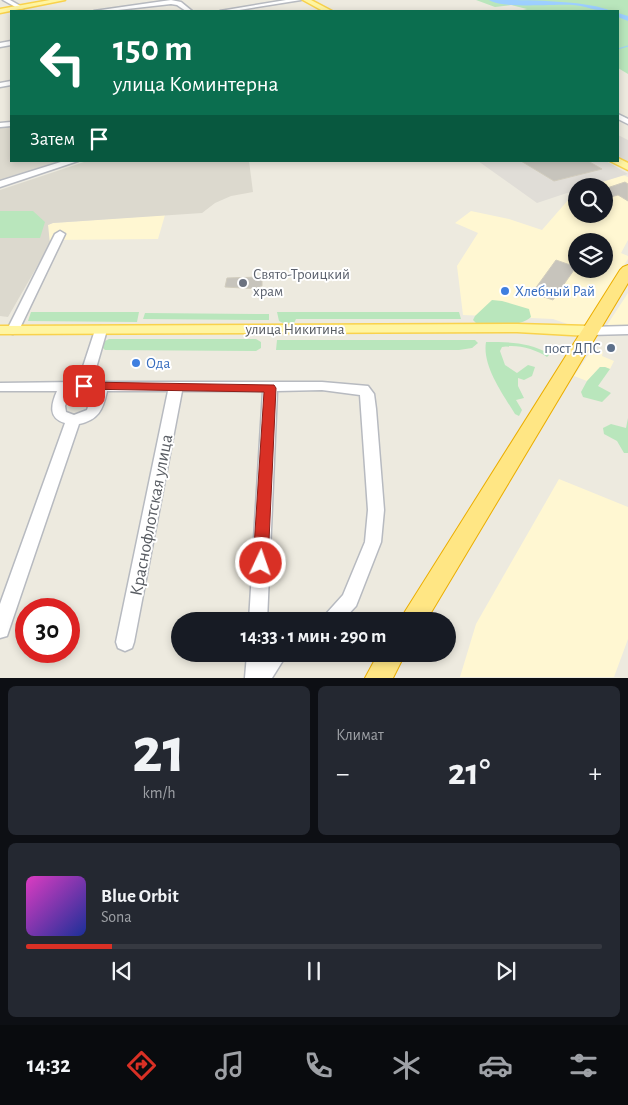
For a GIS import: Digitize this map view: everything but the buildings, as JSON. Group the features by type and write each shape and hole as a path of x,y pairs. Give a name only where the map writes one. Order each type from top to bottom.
{"highway":[{"path":"417,612 628,270"},
{"path":"378,678 387,662"}],"main road":[{"path":"0,11 62,0"},
{"path":"306,0 326,10"},
{"name":"улица Никитина","path":"7,330 517,328 589,331"}],"street":[{"path":"6,0 21,8"},
{"path":"230,10 298,0"},
{"path":"105,10 171,2 179,3 188,10"},
{"path":"0,184 71,162"},
{"path":"7,330 60,234"},
{"path":"84,386 101,330"},
{"path":"589,331 628,330"},
{"path":"0,386 270,388 322,386 363,389 367,394 369,409 376,510 373,542 350,600 339,612"},
{"path":"66,386 58,412 62,417 72,420 83,419 95,410 101,387"},
{"name":"Краснофлотская улица","path":"125,642 176,387"},
{"path":"258,612 270,388"},
{"path":"0,630 72,420"},
{"path":"255,678 256,662"},
{"path":"260,678 272,662"}],"shaded area":[{"path":"0,127 10,127 10,162 64,162 0,182"},
{"path":"619,136 628,140 628,164 619,160"},
{"path":"84,162 249,162 253,192 231,196 215,203 202,213 53,223 48,225 50,244 8,317 0,316 0,190"},
{"path":"479,162 608,162 628,174 613,179 568,178 568,193 537,203"},
{"path":"623,175 628,177 628,240 621,253 628,256 628,259 582,329 553,319 463,315 457,266 478,233 455,223 471,211 509,219 542,230 568,200 568,223 613,223 613,178"},
{"path":"165,215 158,239 49,240 48,225 53,223"},
{"path":"628,293 628,327 607,325"},
{"path":"593,348 603,352 602,356 614,361 610,369 600,367 587,381 574,376"},
{"path":"559,479 628,507 628,639 614,677 460,677 476,624"}],"green space":[{"path":"476,0 628,0 628,74 619,69 619,10 523,10 527,9 511,5 495,7"},
{"path":"0,211 33,211 45,222 40,238 0,238"},
{"path":"492,300 529,309 531,317 520,323 513,324 477,324 473,320 475,316"},
{"path":"31,312 139,312 137,322 28,321"},
{"path":"277,312 459,312 461,319 296,319 294,323 285,324 279,321"},
{"path":"145,313 269,314 269,320 143,319"},
{"path":"109,339 256,339 261,342 261,348 256,351 105,350 102,347 105,341"},
{"path":"277,340 475,340 478,343 472,348 459,350 276,350"},
{"path":"486,342 519,344 534,347 550,354 547,357 531,350 514,346 502,347 500,351 505,365 517,373 528,365 535,367 532,376 524,380 518,378 518,386 524,398 516,400 522,410 519,416 515,414 494,379 487,361"},
{"path":"600,367 610,369 598,386 611,393 602,402 583,397 581,392 587,381"},
{"path":"628,418 628,453 624,453 617,441 604,434 603,428 611,424 626,428"}],"waterway":[{"path":"492,0 574,3 604,10"},
{"path":"619,15 628,19"},
{"path":"619,49 628,46"}],"place":[{"name":"Свято-Троицкий храм","path":"243,283"},
{"name":"Хлебный Рай","path":"505,291"},
{"name":"пост ДПС","path":"611,348"},
{"name":"Ода","path":"136,363"}],"route":[{"path":"84,386 270,388 261,563"}]}
